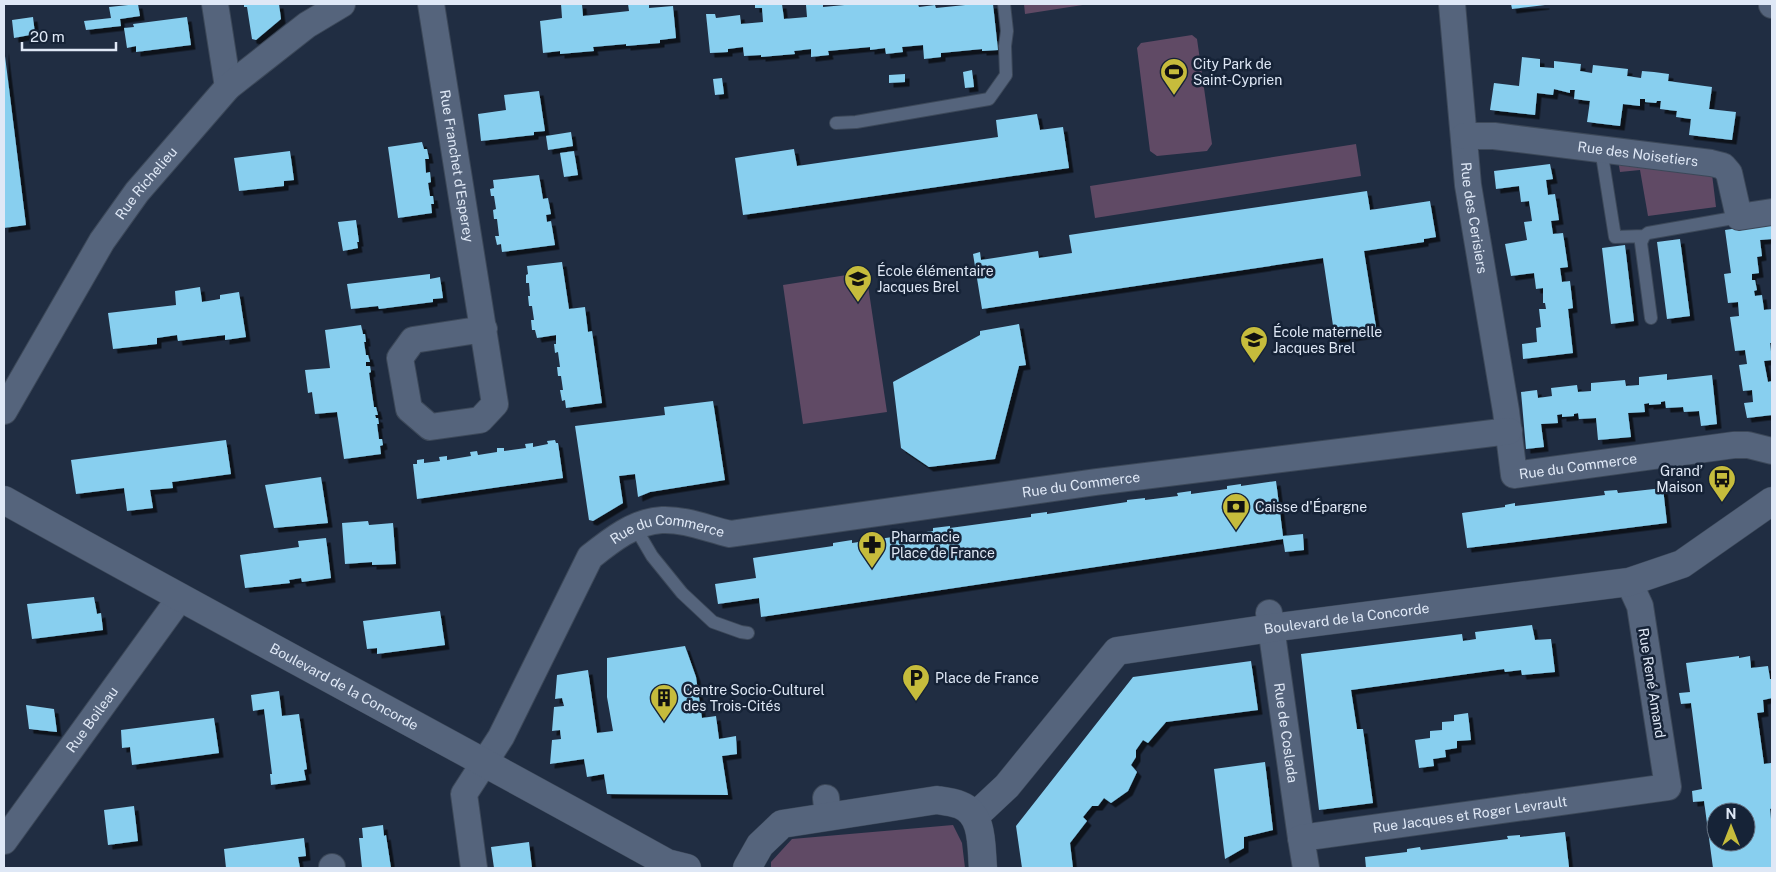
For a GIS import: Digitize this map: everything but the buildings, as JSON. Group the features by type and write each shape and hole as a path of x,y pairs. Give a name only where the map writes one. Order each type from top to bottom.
{"street":[{"path":"215,4 228,87"},
{"name":"Rue Richelieu","path":"4,411 102,241 138,192 228,87 307,25 342,4"},
{"name":"Rue Franchet d'Esperey","path":"431,4 484,329"},
{"name":"Rue des Cerisiers","path":"1452,4 1468,185 1509,431"},
{"name":"Rue des Noisetiers","path":"1464,136 1494,136 1723,166 1728,173 1739,217"},
{"path":"1739,217 1772,212"},
{"name":"Rue du Commerce","path":"474,868 464,794 500,737 590,557 614,538 635,527 661,520 684,522 730,534 1096,482 1509,431 1514,475 1734,446 1748,446 1772,451"},
{"name":"Boulevard de la Concorde","path":"4,500 667,863 687,868"},
{"name":"Boulevard de la Concorde","path":"975,816 1007,786 1117,651 1270,621 1629,582 1682,564 1772,502"},
{"name":"Rue René Amand","path":"1629,582 1640,606 1668,787"},
{"name":"Rue Boileau","path":"4,841 180,598"},
{"name":"Rue de Coslada","path":"1270,621 1302,838"},
{"name":"Rue Jacques et Roger Levrault","path":"1302,838 1668,787"},
{"path":"747,868 760,845 782,824 827,807 937,800 961,805 975,816 979,832 983,868"},
{"path":"1302,838 1306,868"}],"lane":[{"path":"836,123 990,99 1006,75 1005,46 1007,31 1004,4"},
{"path":"1601,149 1615,237 1644,236 1648,233 1739,217"},
{"path":"1644,236 1642,243 1651,318"},
{"path":"635,527 652,556 682,593 713,622 748,633"}],"shaded area":[{"path":"1024,4 1089,4 1025,14"},
{"name":"City Park de Saint-Cyprien","path":"1192,35 1197,39 1212,144 1207,151 1157,156 1150,151 1137,48 1141,43"},
{"path":"1356,144 1361,176 1095,218 1090,186"},
{"path":"1618,160 1712,174 1716,207 1648,216 1640,170 1620,172"},
{"path":"866,272 887,412 803,424 783,285"},
{"path":"953,825 962,843 965,868 771,868 771,862 792,839"}],"place":[{"name":"City Park de Saint-Cyprien","path":"1174,96"},
{"name":"École élémentaire Jacques Brel","path":"858,303"},
{"name":"École maternelle Jacques Brel","path":"1254,364"},
{"name":"Grand’ Maison","path":"1722,503"},
{"name":"Caisse d'Épargne","path":"1236,531"},
{"name":"Pharmacie Place de France","path":"872,569"},
{"name":"Place de France","path":"916,702"},
{"name":"Centre Socio-Culturel des Trois-Cités","path":"664,722"}]}
